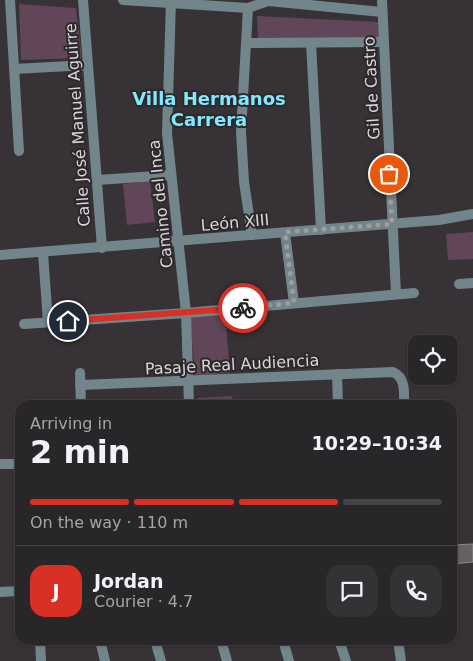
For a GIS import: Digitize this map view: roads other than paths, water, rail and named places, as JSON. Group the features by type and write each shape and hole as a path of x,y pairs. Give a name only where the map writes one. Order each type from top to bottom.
{"street":[{"path":"10,0 19,151"},
{"name":"Calle José Manuel Aguirre","path":"83,0 102,248"},
{"path":"123,0 248,8 268,1 382,12"},
{"name":"Gil de Castro","path":"382,0 396,294"},
{"name":"Camino del Inca","path":"171,2 167,124 186,313 189,400"},
{"path":"248,8 241,132 244,182 252,235"},
{"path":"246,43 384,42"},
{"path":"311,43 321,230"},
{"path":"14,69 88,65"},
{"path":"97,180 171,175"},
{"name":"León XIII","path":"0,256 392,224 473,214"},
{"path":"285,232 294,303"},
{"path":"43,253 48,322"},
{"path":"459,284 473,283"},
{"path":"24,324 186,313 414,293"},
{"name":"Pasaje Real Audiencia","path":"80,385 187,382 384,372 400,375 403,382 404,400"},
{"path":"80,373 81,400"},
{"path":"337,374 338,400"},
{"path":"0,464 15,464"},
{"path":"0,592 15,591"},
{"path":"40,645 41,661"},
{"path":"101,645 105,661"},
{"path":"156,645 161,661"},
{"path":"222,645 227,661"},
{"path":"284,645 289,661"},
{"path":"341,645 346,661"},
{"path":"399,645 401,661"}],"district":[{"name":"Villa Hermanos Carrera","path":"209,109"}]}
